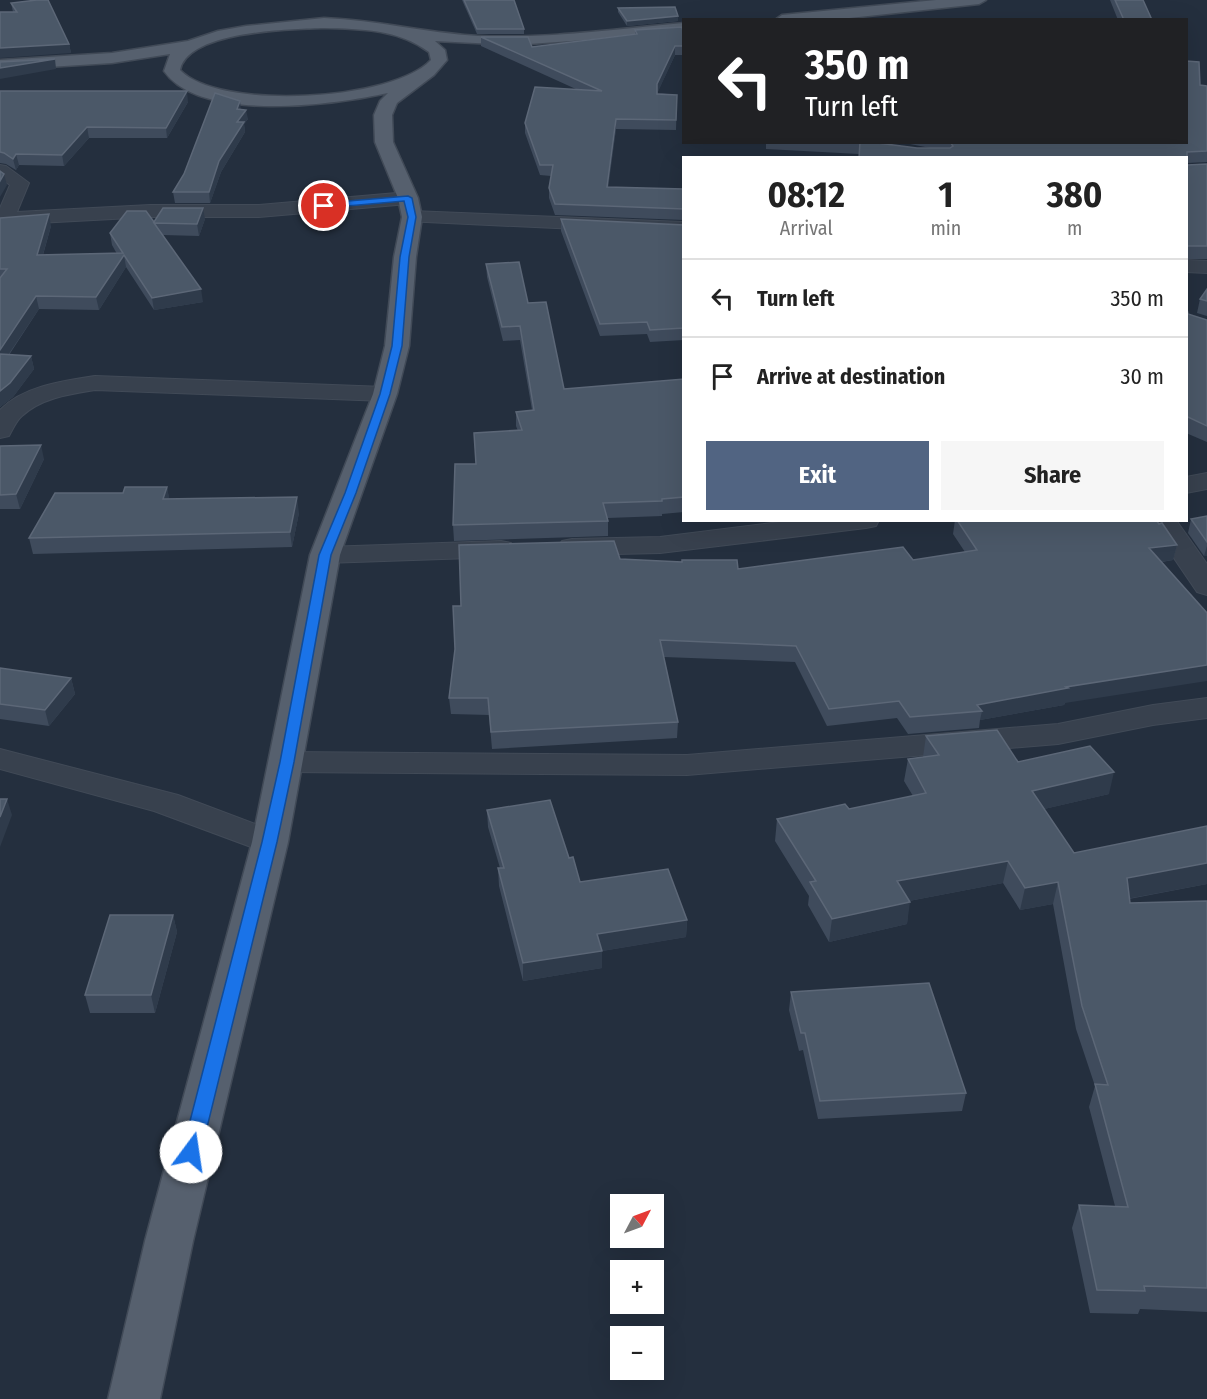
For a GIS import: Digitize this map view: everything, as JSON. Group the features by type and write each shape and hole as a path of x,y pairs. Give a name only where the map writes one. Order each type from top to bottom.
{"main road":[{"path":"802,18 979,0"},
{"path":"270,11 289,19 368,25 460,40 532,40 682,28"},
{"path":"0,65 137,56 195,45 238,29 254,15"},
{"path":"221,35 270,26 324,23"},
{"path":"134,1399 169,1241 270,842 325,555 385,394 397,346 410,208 375,136 389,101 439,60 437,50 426,40 406,32"},
{"path":"471,55 532,40"},
{"path":"185,84 172,71 176,57 195,45"},
{"path":"278,101 355,96 388,89 456,60"},
{"path":"35,64 136,71"},
{"path":"159,76 208,92 240,98 278,101 341,114"}],"street":[{"path":"0,170 20,183 2,219 150,211 410,208 682,228"},
{"path":"1188,266 1207,267"},
{"path":"0,431 3,419 26,402 54,389 95,383 385,394"},
{"path":"1188,485 1207,481"},
{"path":"325,555 660,545 850,522"},
{"path":"1163,522 1207,586"},
{"path":"287,762 687,765 1058,734 1153,715 1207,708"},
{"path":"0,759 165,802 270,842"}],"building":[{"path":"48,0 69,44 0,48 0,12 17,12 11,3"},
{"path":"464,0 514,0 524,29 477,29"},
{"path":"1115,0 1143,0 1151,18 1123,18"},
{"path":"675,7 678,16 627,21 618,8"},
{"path":"682,27 682,46 675,46 657,84 657,94 677,95 676,120 616,119 607,187 682,189 682,209 555,204 549,188 553,165 540,165 525,123 535,87 602,91 481,37 528,37 532,47 637,34 635,30"},
{"path":"55,59 0,68 0,62"},
{"path":"1188,61 1199,62 1200,85 1207,86 1207,151 1187,152 1187,156 859,156 860,144 886,144 917,148 950,148 953,146 952,144 1188,144"},
{"path":"0,91 187,91 166,128 87,127 62,155 16,154 13,159 0,152"},
{"path":"215,93 240,101 237,109 246,110 237,122 244,122 219,161 209,192 173,192 184,174"},
{"path":"1207,164 1207,246 1188,246 1188,165"},
{"path":"163,208 203,208 197,224 154,223 201,289 152,298 124,255 96,297 36,296 0,350 0,278 7,269 0,269 0,218 49,214 37,255 123,253 110,233 127,211 146,211 154,222"},
{"path":"561,219 682,225 682,328 650,330 647,322 600,324"},
{"path":"519,262 528,303 546,302 564,389 682,379 682,497 662,499 662,501 603,503 608,521 453,525 455,464 476,464 474,433 522,430 516,412 534,410 520,326 502,327 486,264"},
{"path":"1207,289 1207,301 1200,299"},
{"path":"1188,314 1207,320 1207,426 1188,417"},
{"path":"0,354 31,356 10,383 0,391"},
{"path":"41,445 16,494 0,495 0,446"},
{"path":"125,487 167,487 163,499 297,497 290,532 29,538 55,493 123,493"},
{"path":"1207,516 1207,542 1191,519"},
{"path":"958,522 1162,523 1177,545 1149,548 1207,613 1207,665 1066,687 1068,688 977,705 982,711 910,717 899,701 829,709 796,646 660,640 678,722 491,732 488,698 449,698 455,649 453,606 461,606 459,545 614,541 620,559 682,562 682,560 737,560 738,569 903,547 913,560 977,550"},
{"path":"0,668 71,678 45,710 0,704"},
{"path":"997,730 1018,762 1090,746 1114,772 1032,791 1074,853 1207,826 1207,863 1127,878 1130,903 1207,901 1207,1288 1144,1286 1145,1291 1097,1290 1079,1205 1128,1207 1095,1084 1108,1085 1082,1006 1058,882 1025,888 1008,861 897,881 910,902 832,919 810,882 816,881 777,819 845,804 849,809 926,793 908,759 939,755 926,736"},
{"path":"0,799 7,799 0,817"},
{"path":"550,800 569,858 573,857 580,882 668,869 687,920 597,934 602,951 523,963 498,868 504,868 487,810"},
{"path":"110,915 173,915 151,995 85,995"},
{"path":"929,983 966,1093 820,1101 805,1033 801,1033 791,992"}],"route":[{"path":"191,1152 270,842 325,555 385,394 397,346 405,257 412,217 408,198 324,206"}]}
